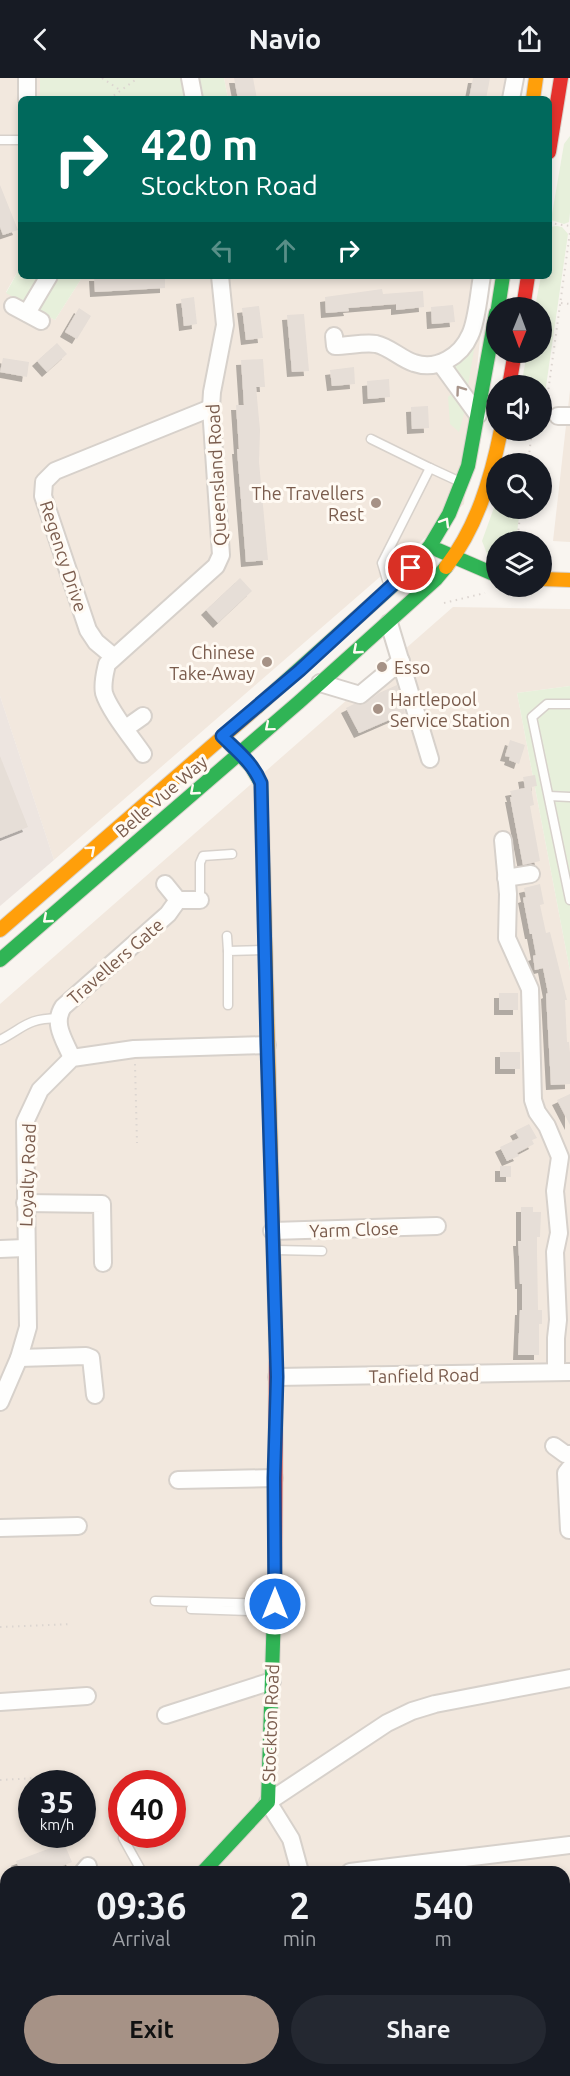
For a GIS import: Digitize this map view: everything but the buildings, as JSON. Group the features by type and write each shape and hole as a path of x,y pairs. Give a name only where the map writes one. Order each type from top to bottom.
{"main road":[{"path":"533,96 536,78"},
{"path":"552,134 561,82"},
{"path":"500,297 503,279"},
{"path":"525,297 528,279"},
{"path":"395,617 436,579 454,558 469,533 475,486 479,416 488,363"},
{"path":"0,930 300,670 411,568 430,546 449,514 475,486 496,441"},
{"path":"430,546 486,571"},
{"path":"552,579 570,580"},
{"name":"Belle Vue Way","path":"0,960 395,617"},
{"name":"Stockton Road","path":"209,1866 268,1802 274,1608 277,1377 261,783 256,771 222,736"}],"street":[{"path":"27,78 27,96"},
{"path":"190,78 193,96"},
{"path":"511,96 514,78"},
{"path":"27,313 47,279"},
{"name":"Queensland Road","path":"143,754 108,703 103,680 107,664 216,566 221,555 211,408 225,325 220,279"},
{"path":"334,336 335,346 377,344 412,363 441,364 462,348 471,334 481,279"},
{"path":"441,364 479,416"},
{"name":"Regency Drive","path":"114,657 96,642 88,630 43,496 44,482 55,471 211,408"},
{"path":"395,617 401,661 430,759"},
{"path":"320,683 360,695 401,661"},
{"path":"126,728 143,716"},
{"path":"503,840 507,938 530,989 533,1100 560,1157 555,1197 564,1234 555,1252 558,1320 556,1338 563,1372"},
{"path":"506,878 531,874"},
{"path":"165,884 178,900 200,900"},
{"name":"Travellers Gate","path":"72,1058 60,1030 58,1018 63,1007 168,914 178,900"},
{"path":"72,1058 134,1049 267,1045"},
{"name":"Loyalty Road","path":"0,1402 19,1358 27,1327 25,1122 40,1090 72,1058"},
{"path":"25,1203 102,1204 103,1263"},
{"name":"Yarm Close","path":"272,1231 437,1226"},
{"path":"0,1249 25,1248"},
{"path":"19,1358 86,1356 91,1358 95,1395"},
{"name":"Tanfield Road","path":"277,1377 563,1372"},
{"path":"554,1446 565,1454 570,1454"},
{"path":"569,1530 567,1473 570,1468"},
{"path":"178,1480 274,1478"},
{"path":"0,1528 78,1526"},
{"path":"298,1866 291,1839 268,1802 387,1723 412,1712 435,1704 570,1678"},
{"path":"166,1715 272,1681"},
{"path":"0,1702 87,1696"},
{"path":"399,1866 570,1845"}],"lane":[{"path":"0,140 18,140"},
{"path":"371,439 430,468 475,486"},
{"path":"389,589 382,563 430,468"},
{"path":"570,704 547,704 532,717 570,900"},
{"path":"549,796 570,797"},
{"path":"200,900 200,863 203,856 232,854"},
{"path":"227,936 228,1005"},
{"path":"228,951 265,950"},
{"path":"0,1040 31,1021 58,1018"},
{"path":"273,1250 322,1251"},
{"path":"155,1601 274,1608"},
{"path":"191,1609 274,1608"},
{"path":"129,1848 139,1866"}],"path":[{"path":"102,78 120,90"},
{"path":"113,96 138,78"},
{"path":"552,223 570,226"},
{"path":"557,416 561,303 570,232"},
{"path":"561,303 570,304"},
{"path":"437,604 486,593"},
{"path":"134,1049 137,1143"},
{"path":"0,1627 71,1624"},
{"path":"0,1780 18,1779"}],"shaded area":[{"path":"0,78 40,78 40,96 18,96 18,271 6,292 55,320 81,279 486,279 464,504 54,860 0,696"},
{"path":"224,78 505,78 503,96 227,96"},
{"path":"570,390 570,542 553,541"},
{"path":"453,607 570,609 570,686 517,693 570,971 570,1866 0,1866 0,1004"},
{"path":"0,696 54,860 0,906"}],"green space":[{"path":"40,78 224,78 227,96 40,96"},
{"path":"570,136 570,213 569,222 564,224 552,220 552,214 564,144"},
{"path":"557,226 562,227 568,234 552,345 552,297 537,297 540,279 552,279 552,227"},
{"path":"18,271 18,279 81,279 55,320 6,293"},
{"path":"475,343 467,392 447,365"},
{"path":"525,363 549,363 548,375 523,375"},
{"path":"451,394 465,410 459,432 450,424 448,397"},
{"path":"490,519 519,519 517,531 486,531 486,551 482,541"},
{"path":"570,686 570,971 517,693"}],"traffic: fast":[{"path":"500,297 503,279"},
{"path":"257,707 411,569 430,546 449,514 468,466 487,363"},
{"path":"438,550 486,571"},
{"path":"0,960 299,702 436,579 446,567"},
{"path":"229,743 251,766 261,783 262,825"},
{"path":"209,1866 268,1802 275,1580"}],"traffic: slow":[{"path":"533,96 536,78"},
{"path":"446,567 457,552 474,519 493,466 499,441"},
{"path":"552,579 570,580"},
{"path":"0,930 257,707"},
{"path":"262,825 276,1343"}],"traffic: jam":[{"path":"552,134 561,78"},
{"path":"525,297 528,279"},
{"path":"511,375 513,363"},
{"path":"275,1580 276,1343"}],"place":[{"name":"The Travellers Rest","path":"376,503"},
{"name":"Chinese Take-Away","path":"267,662"},
{"name":"Esso","path":"382,667"},
{"name":"Hartlepool Service Station","path":"378,709"}],"route":[{"path":"275,1604 274,1478 277,1377 261,783 249,761 222,736 300,670 411,568"}]}
